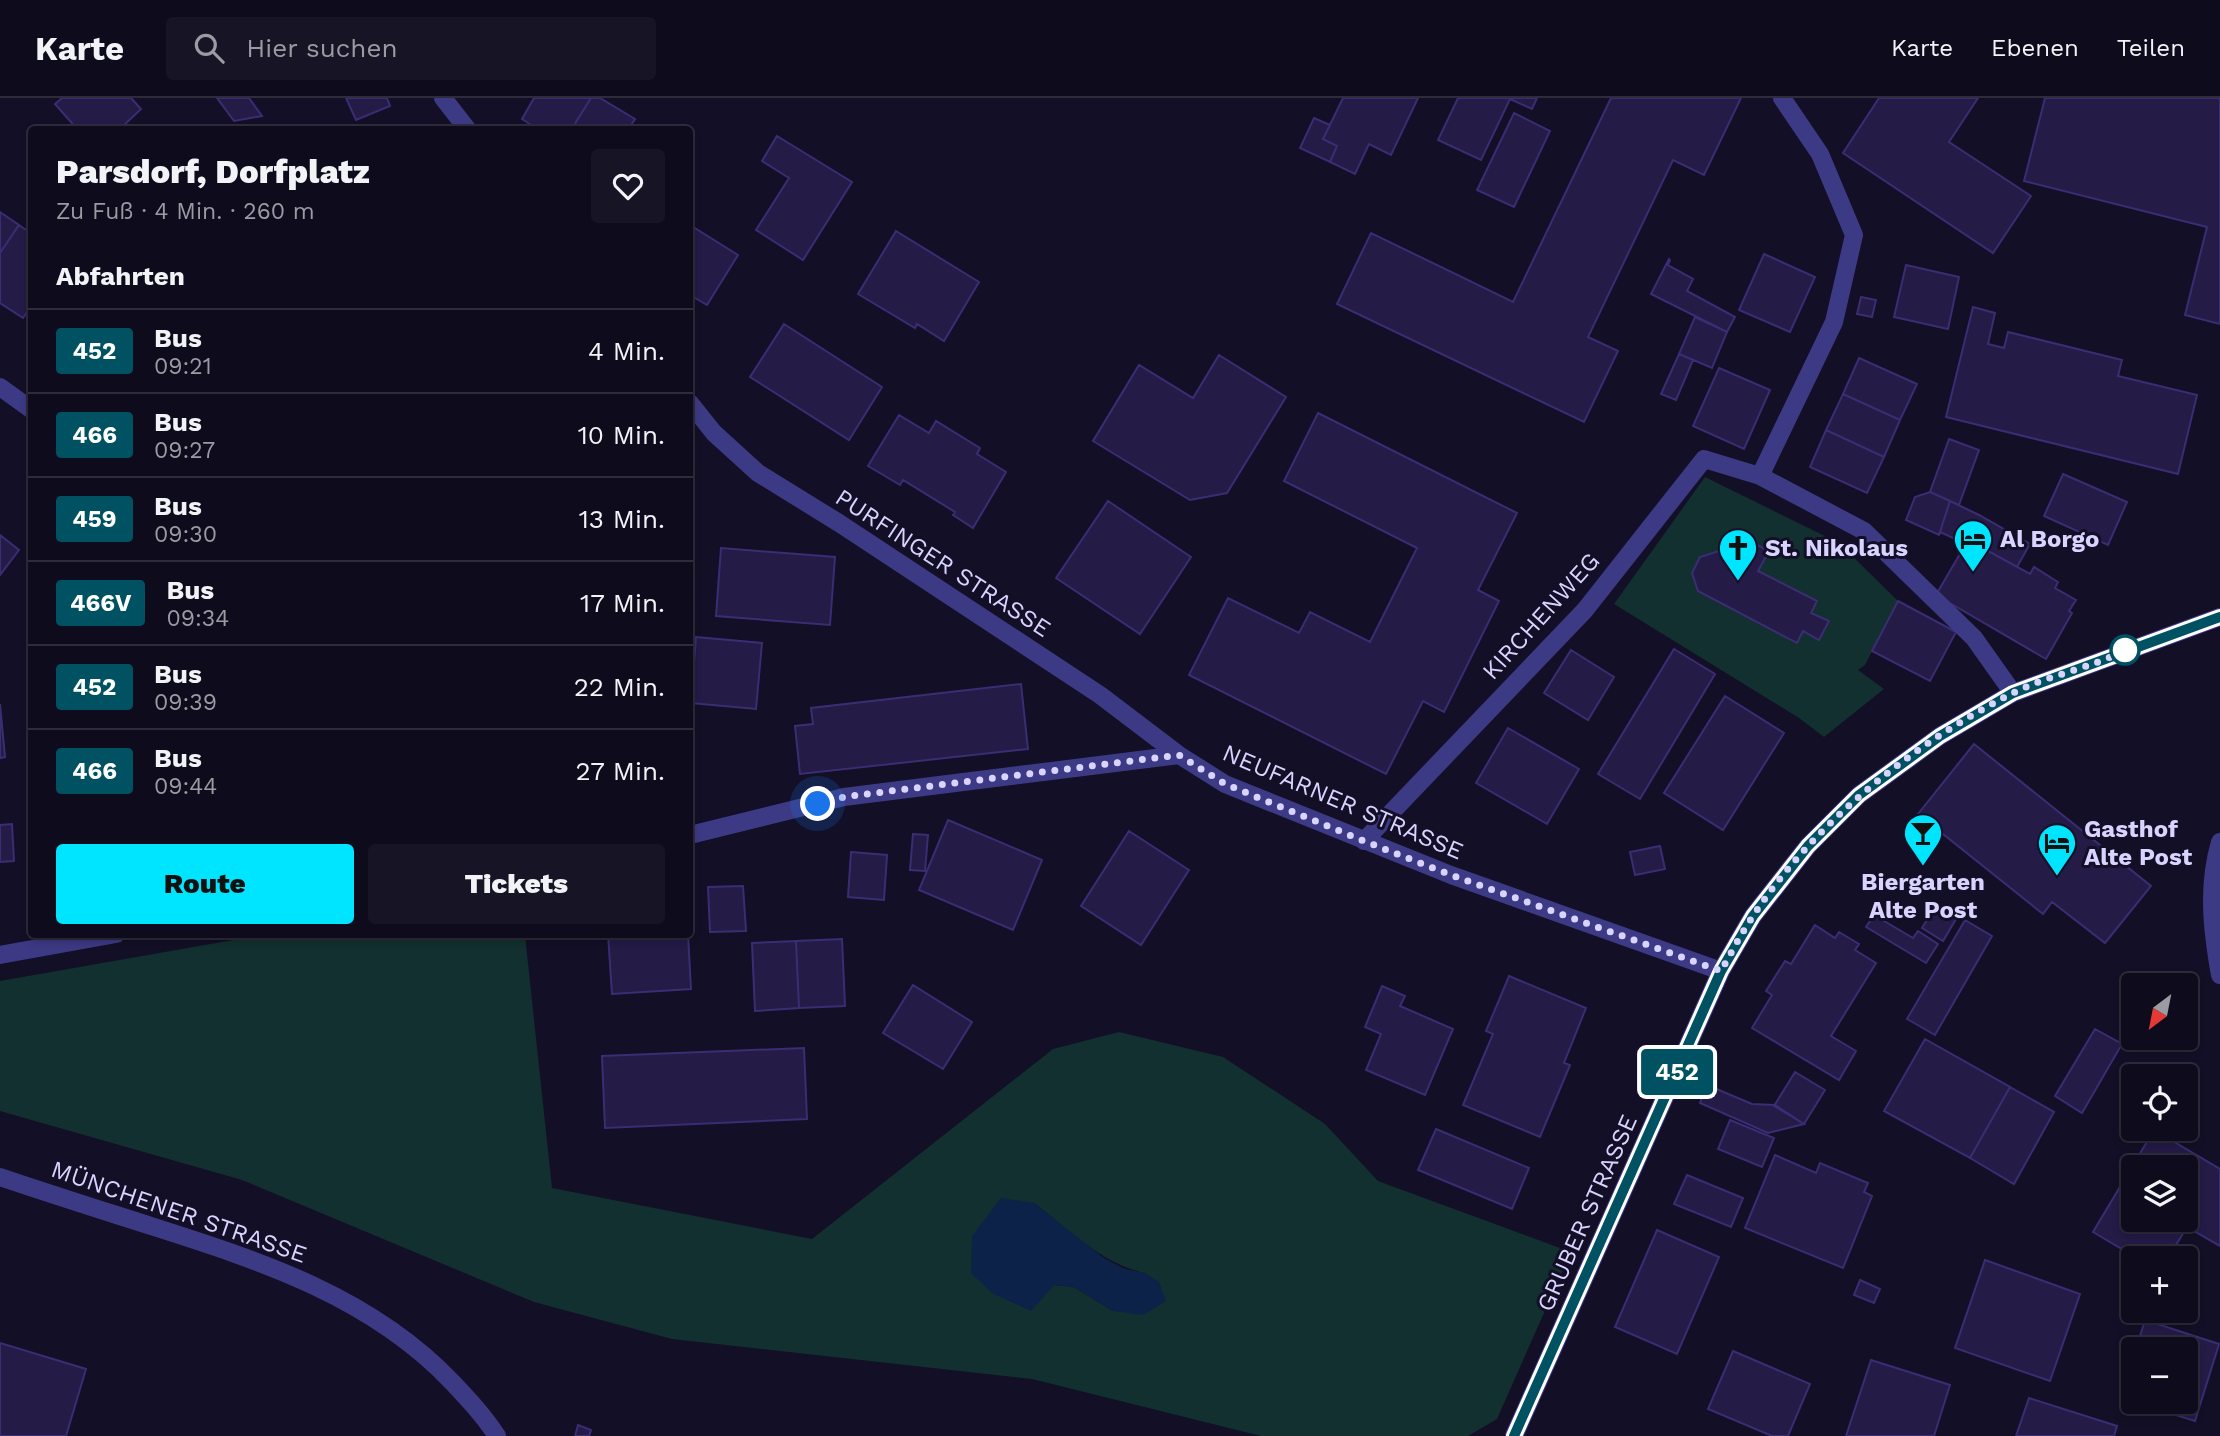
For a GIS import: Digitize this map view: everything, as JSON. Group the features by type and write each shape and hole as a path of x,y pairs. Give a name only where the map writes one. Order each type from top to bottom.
{"street":[{"path":"443,98 465,126"},
{"path":"1782,98 1820,154 1854,235 1834,322 1760,476 1864,531 1974,638 2013,693"},
{"path":"0,387 28,407"},
{"name":"PURFINGER STRASSE","path":"693,407 714,433 758,473 839,523 1100,695 1179,755"},
{"name":"KIRCHENWEG","path":"1364,841 1584,610 1704,458 1760,476"},
{"name":"GRUBER STRASSE","path":"1514,1436 1721,971 1753,916 1808,846 1859,795 1940,736 2013,693 2220,617"},
{"path":"693,834 844,797 1179,755"},
{"name":"NEUFARNER STRASSE","path":"1179,755 1225,784 1364,841 1451,875 1721,971"},
{"path":"2220,842 2212,887 2213,931 2220,975"},
{"path":"0,955 94,938"},
{"name":"MÜNCHENER STRASSE","path":"0,1177 218,1247 323,1289 389,1329 430,1359 483,1414 497,1436"}],"green space":[{"path":"1705,477 1839,543 1898,601 1865,665 1858,670 1884,689 1824,737 1799,718 1614,604"},
{"path":"244,938 525,938 552,1188 812,1239 1053,1049 1119,1032 1223,1057 1325,1124 1378,1181 1571,1252 1497,1419 1468,1436 1261,1436 1032,1379 672,1339 534,1302 242,1180 0,1111 0,981","holes":["1034,1203 1073,1235 1114,1262 1145,1273 1113,1311 1074,1287 1054,1285"]}],"water":[{"path":"1001,1198 1034,1203 1104,1258 1125,1269 1145,1273 1159,1282 1166,1301 1143,1315 1113,1311 1074,1287 1054,1285 1031,1311 992,1293 971,1273 972,1236"}],"building":[{"path":"62,98 131,98 141,109 123,126 74,126 55,104"},
{"path":"217,98 249,98 262,116 234,121"},
{"path":"346,98 387,98 390,106 356,120"},
{"path":"534,98 591,98 574,126 533,126 522,119"},
{"path":"591,98 600,98 635,119 631,126 574,126"},
{"path":"1343,98 1418,98 1391,155 1369,144 1355,174 1330,162 1337,146 1323,139"},
{"path":"1458,98 1537,98 1532,109 1510,99 1481,160 1438,140"},
{"path":"1611,98 1741,98 1704,175 1673,160 1588,337 1618,351 1584,422 1337,304 1371,233 1513,302"},
{"path":"1879,98 1978,98 1949,142 2031,196 1993,253 1843,153"},
{"path":"2045,98 2220,98 2220,324 2185,315 2207,227 2024,181"},
{"path":"1514,113 1550,131 1514,207 1477,190"},
{"path":"1314,118 1330,125 1323,139 1337,146 1330,162 1300,148"},
{"path":"777,136 852,182 803,260 756,230 789,178 762,161"},
{"path":"0,212 19,225 0,253"},
{"path":"19,225 28,231 28,311 23,318 0,303 0,253"},
{"path":"693,227 738,255 707,305 693,297"},
{"path":"896,231 979,282 944,341 917,324 915,328 858,294"},
{"path":"1764,254 1815,277 1790,332 1739,310"},
{"path":"1669,259 1668,265 1693,279 1687,291 1735,317 1727,332 1651,294"},
{"path":"1906,265 1959,277 1948,329 1894,317"},
{"path":"1861,297 1876,300 1872,317 1857,314"},
{"path":"1973,307 1995,313 1988,344 2004,348 2008,332 2122,360 2118,376 2197,395 2178,474 1946,417"},
{"path":"1695,317 1727,332 1712,368 1679,354"},
{"path":"784,324 882,387 849,440 750,377"},
{"path":"1679,354 1693,360 1676,400 1661,394"},
{"path":"1219,355 1286,397 1227,493 1190,500 1093,441 1139,365 1193,398"},
{"path":"1859,358 1917,384 1900,420 1843,394"},
{"path":"1719,368 1770,390 1744,449 1693,426"},
{"path":"1843,394 1900,420 1884,457 1826,430"},
{"path":"1318,413 1517,513 1478,590 1499,601 1444,712 1423,701 1386,774 1189,675 1228,598 1299,633 1310,612 1370,642 1417,548 1284,481"},
{"path":"899,415 929,433 936,421 980,448 977,454 1006,472 973,528 953,515 955,512 903,480 900,485 868,466"},
{"path":"1826,430 1884,457 1867,493 1810,467"},
{"path":"1949,439 1979,450 1959,505 1930,492"},
{"path":"2063,474 2127,502 2108,545 2044,516"},
{"path":"1930,492 1950,501 1939,535 1906,520 1915,497"},
{"path":"1108,501 1191,557 1140,634 1056,578"},
{"path":"1950,501 2030,544 2017,567 1968,540 1966,544 1940,532"},
{"path":"0,535 19,550 0,575"},
{"name":"St. Nikolaus","path":"1745,539 1769,551 1758,571 1817,601 1811,613 1829,621 1819,640 1803,631 1797,643 1698,591 1692,573 1700,557 1719,551 1735,559"},
{"path":"1968,540 2030,574 2034,567 2058,582 2055,588 2076,600 2069,611 2072,613 2046,659 1936,595"},
{"path":"721,548 835,557 830,625 716,616"},
{"path":"1898,601 1956,632 1930,681 1872,651"},
{"path":"696,637 762,643 756,709 693,703"},
{"path":"1674,649 1715,674 1640,799 1598,774"},
{"path":"1571,650 1614,677 1588,720 1544,693"},
{"path":"1021,684 1028,749 800,774 795,726 813,724 811,708"},
{"path":"1725,696 1784,733 1723,830 1664,793"},
{"path":"0,704 5,757 1,758 0,756"},
{"path":"1508,728 1579,769 1547,824 1476,783"},
{"path":"1974,744 2151,886 2105,943 2052,902 2043,914 1918,814"},
{"path":"948,820 1042,860 1013,930 919,890"},
{"path":"12,824 14,861 0,862 0,825"},
{"path":"1129,831 1189,870 1141,945 1081,906"},
{"path":"913,834 928,835 925,871 910,870"},
{"path":"1660,846 1665,869 1635,875 1630,852"},
{"path":"851,852 887,855 884,900 848,897"},
{"path":"743,886 746,931 710,932 708,887"},
{"path":"1935,907 1956,919 1943,941 1922,928"},
{"path":"1874,915 1913,938 1918,931 1938,944 1926,963 1866,927"},
{"path":"1965,920 1992,936 1935,1035 1907,1019"},
{"path":"1815,925 1835,938 1839,932 1859,944 1855,950 1876,963 1831,1036 1856,1051 1839,1080 1752,1028 1772,995 1766,991 1785,961 1791,964"},
{"path":"608,938 688,938 691,989 612,994"},
{"path":"842,939 845,1006 799,1008 796,941"},
{"path":"796,941 799,1008 755,1011 752,943"},
{"path":"1509,976 1586,1008 1564,1063 1570,1065 1540,1137 1463,1105 1493,1034 1486,1031"},
{"path":"913,985 972,1022 943,1069 883,1033"},
{"path":"1382,986 1405,996 1400,1006 1453,1029 1425,1095 1366,1070 1381,1034 1365,1027"},
{"path":"2095,1029 2121,1043 2082,1113 2055,1096"},
{"path":"1925,1039 2010,1087 1970,1158 1884,1111"},
{"path":"804,1048 807,1119 605,1128 602,1056"},
{"path":"1795,1072 1825,1090 1804,1124 1774,1106"},
{"path":"1707,1085 1752,1104 1775,1105 1804,1124 1768,1133 1700,1103"},
{"path":"2010,1087 2054,1112 2014,1184 1970,1158"},
{"path":"1730,1120 1774,1138 1762,1167 1718,1149"},
{"path":"1436,1129 1529,1168 1512,1209 1418,1170"},
{"path":"2147,1141 2173,1141 2196,1155 2139,1155"},
{"path":"1775,1155 1816,1173 1820,1163 1868,1183 1864,1192 1872,1196 1843,1268 1745,1228"},
{"path":"2198,1156 2220,1169 2220,1246 2196,1232 2198,1232"},
{"path":"1687,1175 1743,1198 1731,1227 1674,1204"},
{"path":"2121,1185 2121,1232 2184,1232 2175,1246 2121,1246 2121,1249 2093,1232"},
{"path":"1657,1230 1719,1257 1677,1354 1615,1327"},
{"path":"1985,1260 2080,1294 2050,1381 1955,1348"},
{"path":"1860,1280 1880,1289 1874,1303 1854,1295"},
{"path":"2144,1323 2154,1323 2197,1337 2140,1337"},
{"path":"2198,1337 2219,1344 2198,1411"},
{"path":"0,1343 86,1369 66,1436 0,1436"},
{"path":"1733,1351 1810,1384 1788,1436 1772,1436 1708,1409"},
{"path":"1871,1360 1950,1385 1934,1436 1846,1436"},
{"path":"2029,1398 2117,1426 2114,1436 2016,1436"},
{"path":"2173,1414 2197,1414 2195,1421"},
{"path":"578,1425 591,1430 589,1436 575,1436"}],"bus line":[{"name":"452","path":"1514,1436 1721,971 1753,916 1808,846 1859,795 1940,736 2013,693 2220,617"}],"place":[{"name":"Al Borgo","path":"1973,573"},
{"name":"St. Nikolaus","path":"1738,582"},
{"name":"Biergarten Alte Post","path":"1923,867"},
{"name":"Gasthof Alte Post","path":"2057,877"}],"route":[{"path":"818,804 844,797 1179,755 1225,784 1364,841 1451,875 1721,971 1753,916 1779,880 1808,846 1859,795 1940,736 2013,693 2125,650"}]}
